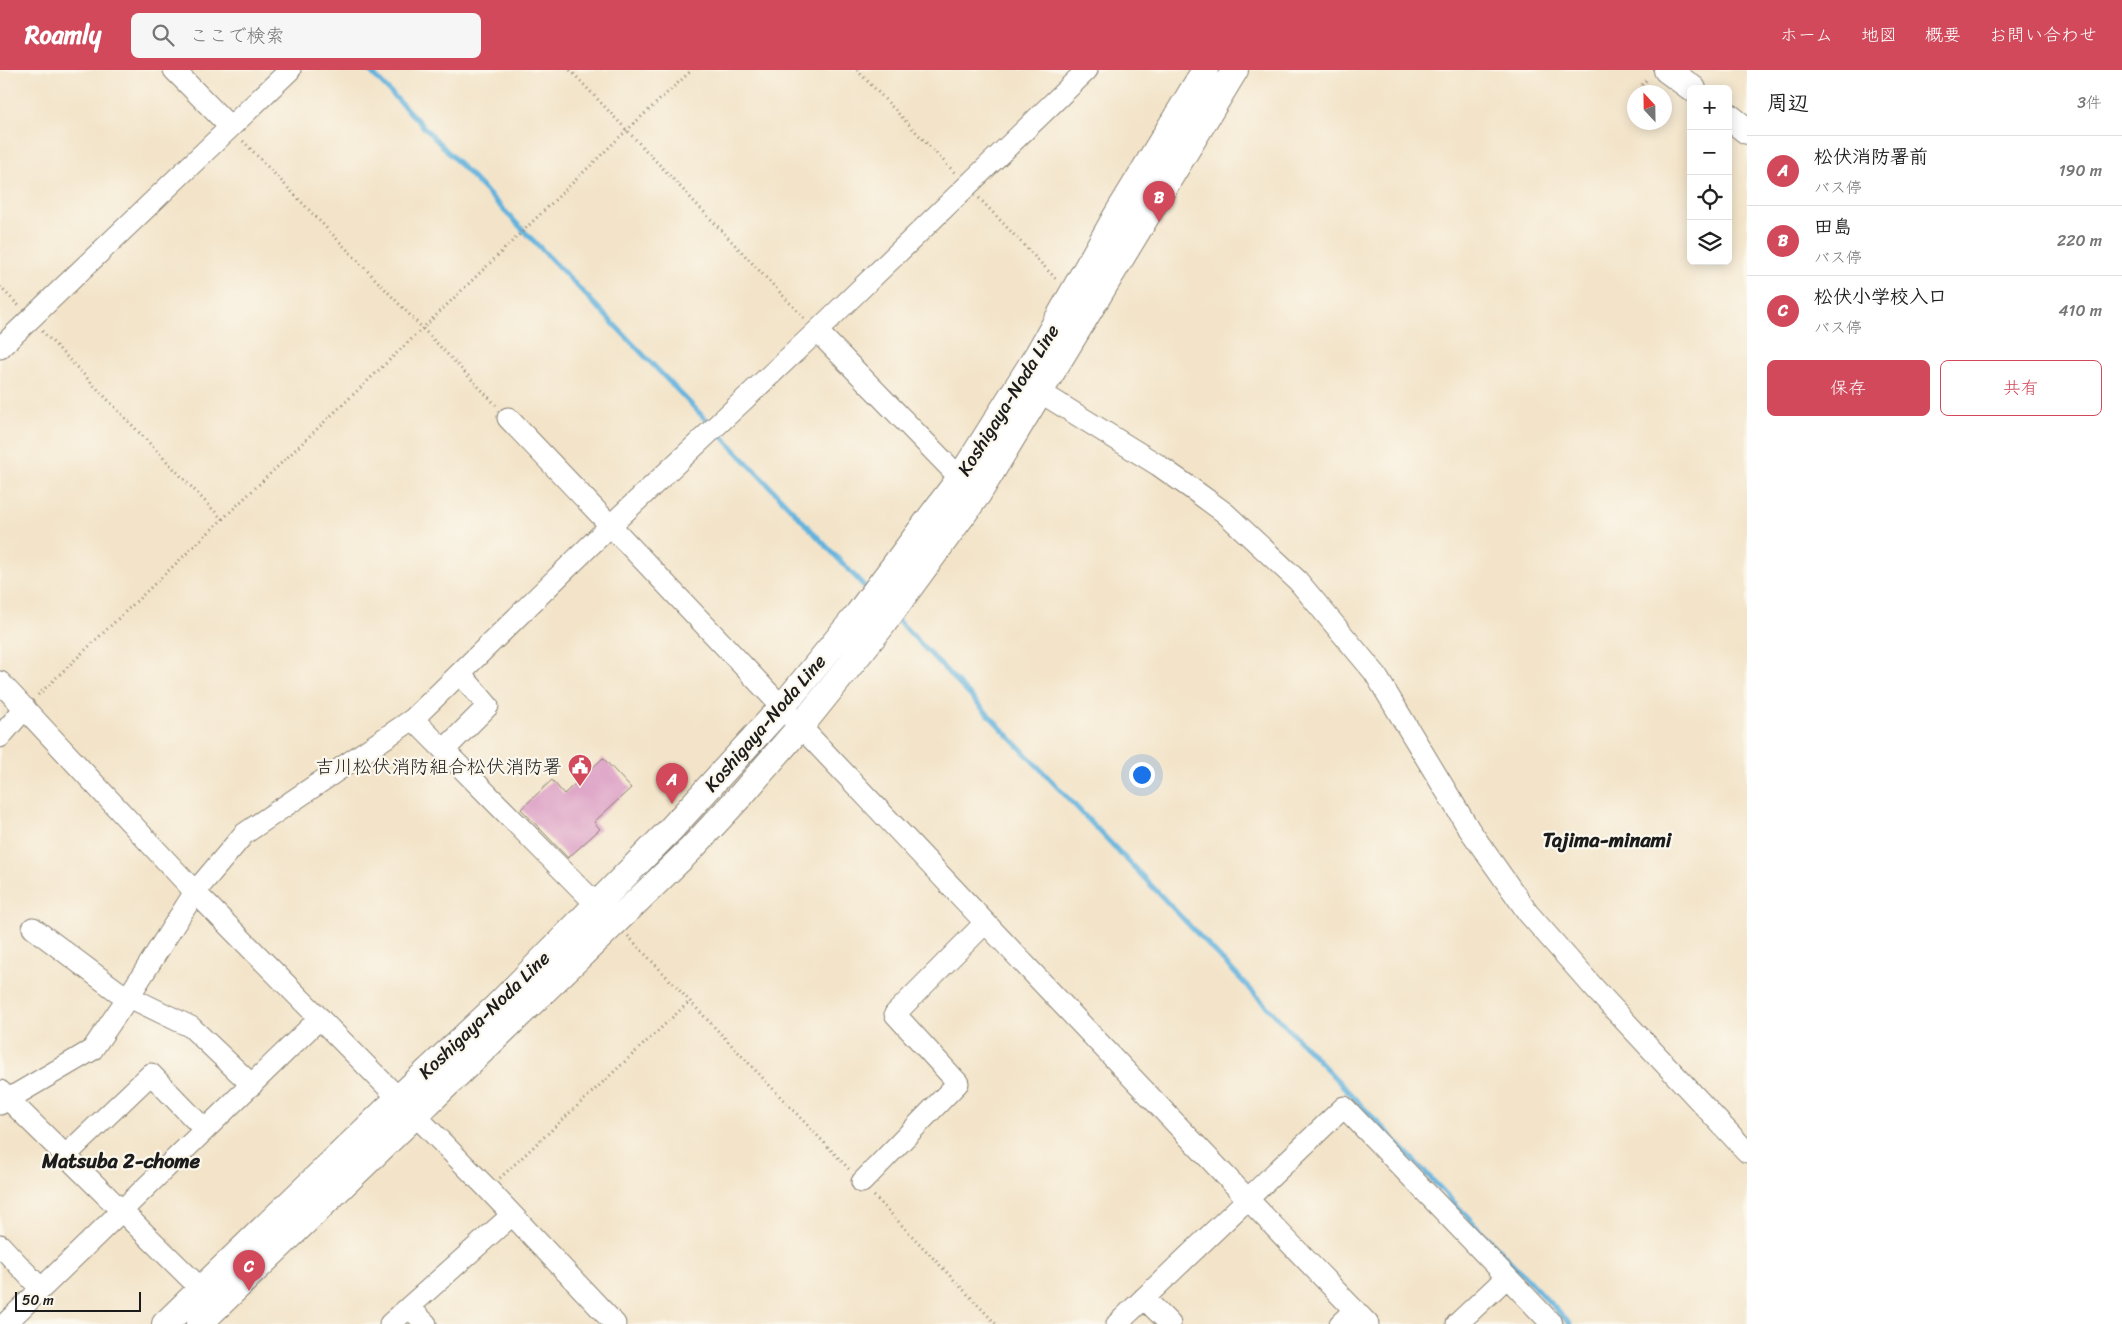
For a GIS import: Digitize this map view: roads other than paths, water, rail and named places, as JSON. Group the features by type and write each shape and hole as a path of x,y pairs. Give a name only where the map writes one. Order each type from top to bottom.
{"main road":[{"name":"Koshigaya-Noda Line","path":"199,1324 406,1106 495,1008 670,830 783,706 858,614 960,478 1038,354 1118,213 1205,70"},
{"name":"Koshigaya-Noda Line","path":"164,1324 406,1106 615,923 697,842 801,726 880,628 978,494 1235,70"},
{"path":"1667,70 1687,85"},
{"path":"1732,119 1747,131"}],"street":[{"path":"174,70 230,127"},
{"path":"0,348 290,70"},
{"path":"202,1289 65,1156 2,1098 92,1050 129,996 195,892 244,834 413,719 611,525 817,331 1087,70"},
{"path":"817,331 960,478"},
{"path":"1040,392 1195,490 1246,532 1298,581 1374,672 1469,829 1528,912 1582,974 1747,1152"},
{"path":"508,418 783,706 985,923 1247,1199 1354,1319"},
{"path":"444,750 488,706 460,673"},
{"path":"0,682 195,892 488,1189 615,1324"},
{"path":"0,737 25,708"},
{"path":"413,719 597,904"},
{"path":"862,1182 958,1083 895,1014 985,923"},
{"path":"34,928 117,991 191,1027 252,1085"},
{"path":"6,1324 320,1018"},
{"path":"65,1156 151,1074 205,1130"},
{"path":"1117,1324 1344,1107 1552,1324"},
{"path":"390,1324 512,1216"},
{"path":"0,1245 41,1289"},
{"path":"1457,1324 1507,1277"},
{"path":"1144,1298 1170,1324"},
{"path":"409,1307 426,1324"}],"waterway":[{"path":"369,70 710,424"},
{"path":"718,432 867,589"},
{"path":"896,618 1570,1324"}],"place":[{"name":"田島","path":"1159,222"},
{"name":"吉川松伏消防組合松伏消防署","path":"580,787"},
{"name":"松伏消防署前","path":"672,804"},
{"name":"松伏小学校入口","path":"249,1291"}],"district":[{"name":"Tajima-minami","path":"1607,840"},
{"name":"Matsuba 2-chome","path":"121,1161"}]}
